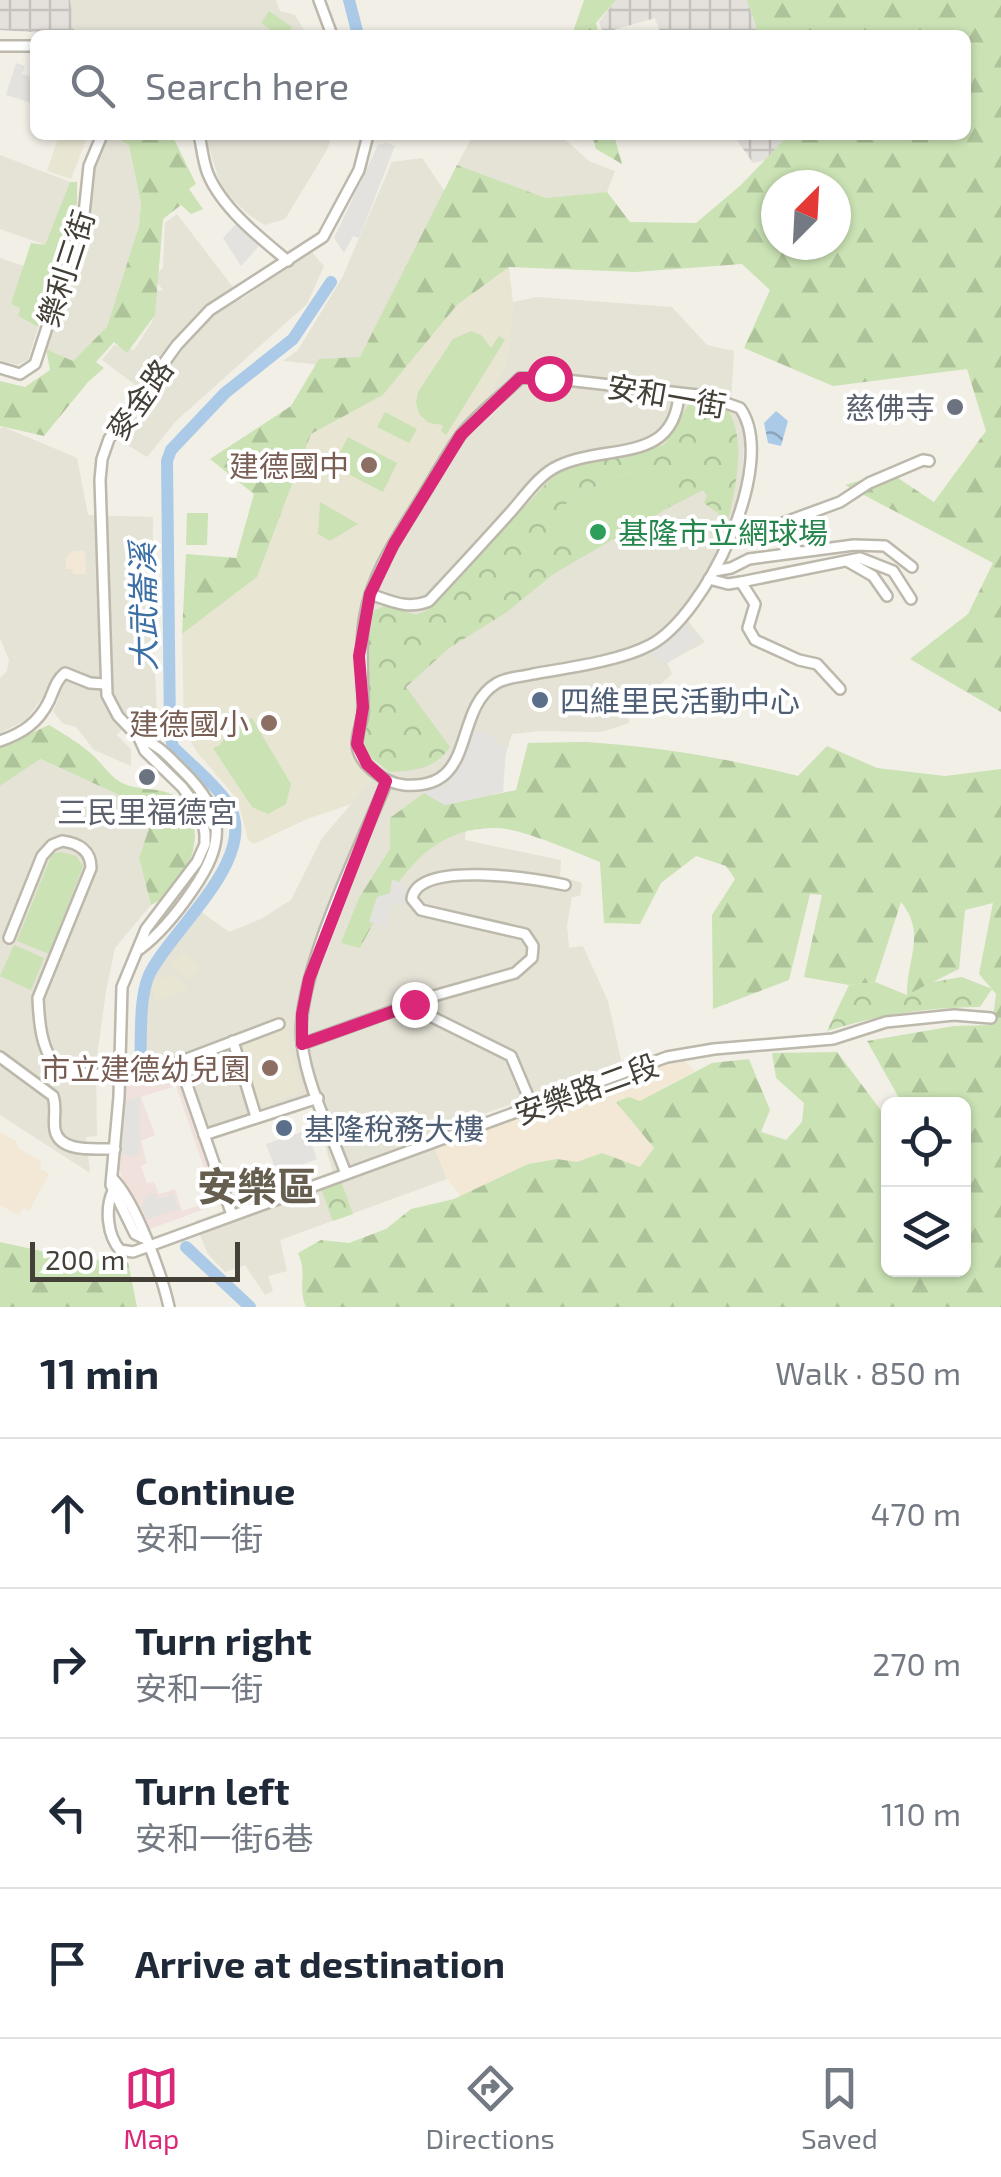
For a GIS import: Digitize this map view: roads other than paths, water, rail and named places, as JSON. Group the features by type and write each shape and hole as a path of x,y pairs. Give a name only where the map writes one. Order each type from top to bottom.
{"street":[{"path":"319,0 330,30"},
{"path":"0,46 30,46"},
{"name":"樂利三街","path":"0,368 20,374 35,364 84,214 89,166 100,140"},
{"path":"200,140 208,173 219,192 250,227 288,260"},
{"name":"麥金路","path":"145,1243 112,1191 122,987 146,929 197,862 205,844 205,826 192,800 145,751 139,738 111,706 105,684 102,460 109,439 177,345 197,324 220,302 323,237 358,170 367,140"},
{"name":"安和一街","path":"520,378 706,396 732,403 744,412 751,429 752,456 746,486 732,538 711,575 666,635 646,648 501,680 489,688 479,697 456,762 443,777 425,784 404,785 386,781 367,764 357,744 363,707 359,656 370,594 394,544 461,435 520,378"},
{"path":"370,594 403,606 416,607 429,601 544,475 555,466 660,439 673,422 679,394"},
{"path":"798,551 781,534 780,524 840,502 869,483 928,461"},
{"path":"711,575 749,559 854,545 885,546 912,567"},
{"path":"711,575 728,584 860,558 893,571 911,599"},
{"path":"847,561 873,576 888,596"},
{"path":"741,582 755,604 748,628 755,640 817,664 840,689"},
{"path":"0,741 32,726 65,673 90,684 105,684"},
{"name":"麥金路","path":"136,953 157,936 184,902 215,853 217,824 208,799 191,778 154,743 139,738"},
{"path":"346,1174 302,1044 302,1014 309,979 386,781"},
{"path":"8,938 47,849 62,841 81,847 90,857 91,868 38,998 39,1016 49,1054 60,1068 91,1075 119,1072"},
{"path":"302,1044 516,973 532,958 533,946 525,934 420,910 412,899 413,890 420,883 456,876 516,875 566,885"},
{"path":"173,894 184,902"},
{"path":"410,1006 511,1056 533,1108"},
{"name":"安樂路二段","path":"145,1243 166,1239 680,1054 833,1039 886,1022 954,1015 991,1018"},
{"path":"232,1215 178,1062 279,1024"},
{"path":"233,1041 256,1117"},
{"path":"0,1057 53,1096 55,1130 64,1143 115,1149"},
{"path":"204,1135 318,1098"},
{"name":"麥金路","path":"112,1178 142,1230 158,1267 168,1307"},
{"path":"112,1191 109,1224 114,1244 126,1252 145,1243"}],"water":[{"path":"776,411 788,421 781,446 768,443 764,423"}],"waterway":[{"name":"大武崙溪","path":"349,0 357,30"},
{"name":"大武崙溪","path":"140,1067 142,1008 149,975 224,868 233,845 235,823 227,802 173,747 170,734 167,461 171,450 225,393 293,339 331,282"},
{"name":"大武崙溪","path":"186,1247 250,1307"}],"place":[{"name":"慈佛寺","path":"955,407"},
{"name":"建德國中","path":"369,465"},
{"name":"基隆市立網球場","path":"598,532"},
{"name":"四維里民活動中心","path":"540,700"},
{"name":"建德國小","path":"269,723"},
{"name":"三民里福德宮","path":"147,777"},
{"name":"市立建德幼兒園","path":"270,1068"},
{"name":"基隆稅務大樓","path":"284,1128"}],"district":[{"name":"安樂區","path":"257,1185"}]}
